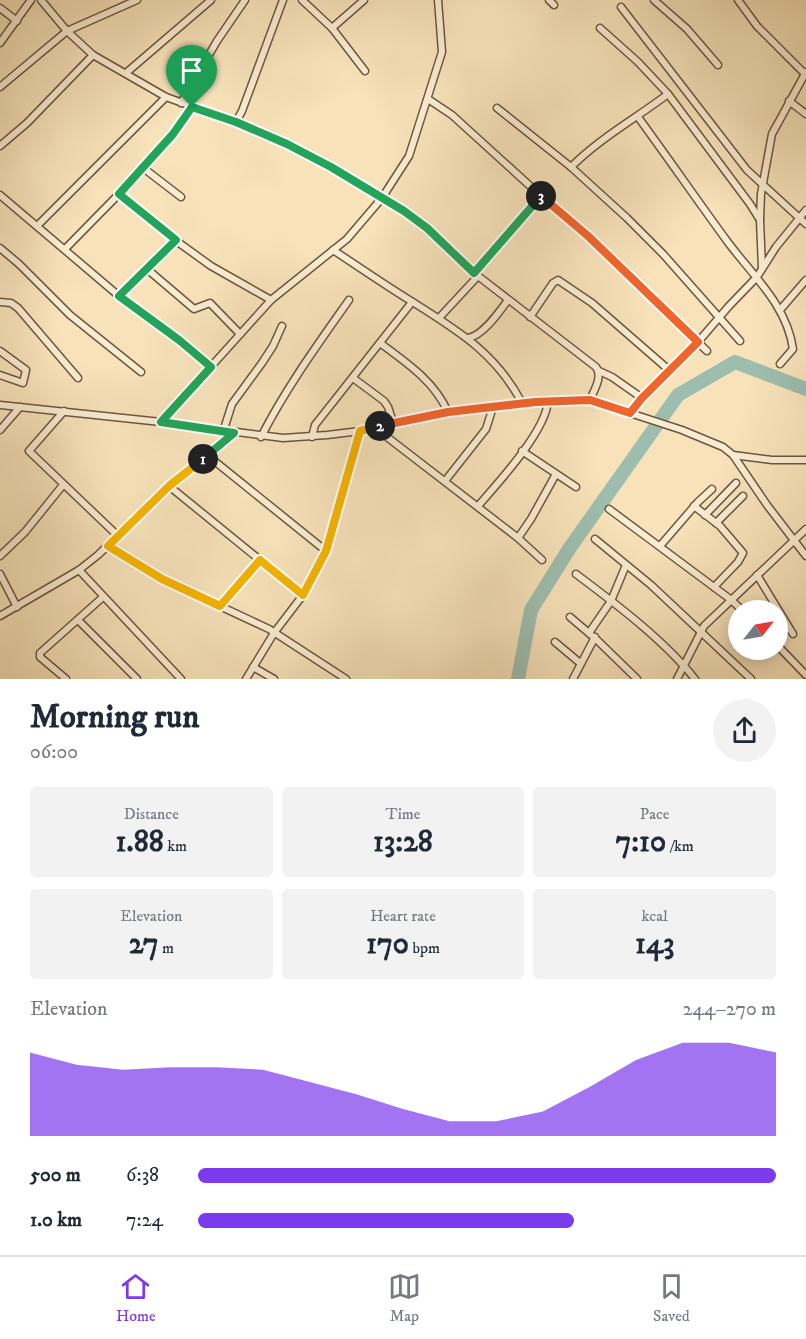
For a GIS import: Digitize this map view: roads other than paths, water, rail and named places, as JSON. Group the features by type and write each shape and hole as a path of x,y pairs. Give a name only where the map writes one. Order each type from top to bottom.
{"street":[{"path":"0,43 31,0"},
{"path":"41,0 67,31 93,55 166,97 236,122 287,144 382,198 427,228 476,274 599,371 612,377 642,398"},
{"path":"0,87 67,31 137,0"},
{"path":"126,73 211,0"},
{"path":"182,103 217,41 245,0"},
{"path":"236,122 282,0"},
{"path":"302,0 332,28 365,71"},
{"path":"332,28 363,0"},
{"path":"161,422 271,300 347,239 382,198 409,156 442,52 438,0"},
{"path":"654,0 687,29 718,65"},
{"path":"738,0 758,26 806,73 772,134 763,182 760,220 762,268"},
{"path":"621,7 747,170 763,182 806,225"},
{"path":"0,8 17,21"},
{"path":"600,28 638,62 668,94 760,220"},
{"path":"0,146 27,123 93,55"},
{"path":"571,167 610,133 638,117 668,94"},
{"path":"37,226 166,97"},
{"path":"428,99 452,115 595,243 707,351"},
{"path":"789,101 806,114"},
{"path":"65,249 173,134 192,107"},
{"path":"497,108 571,167 663,254 740,341"},
{"path":"638,117 780,310 793,350 780,364"},
{"path":"142,167 181,197"},
{"path":"119,194 211,266 271,300"},
{"path":"0,195 119,296 179,340 211,367"},
{"path":"439,318 541,196"},
{"path":"630,413 757,277 806,210"},
{"path":"119,296 176,240"},
{"path":"0,248 70,315 141,372"},
{"path":"333,250 468,338 500,369 522,403"},
{"path":"147,269 194,309 210,303 240,334"},
{"path":"530,317 553,283 558,280 592,303 669,370"},
{"path":"780,310 806,280"},
{"path":"261,437 273,413 349,300"},
{"path":"468,338 478,333 508,300"},
{"path":"0,302 11,303 18,308 78,378"},
{"path":"312,437 315,425 412,302"},
{"path":"223,432 232,404 273,346 282,326"},
{"path":"380,343 426,379 441,397 448,412"},
{"path":"0,351 26,370 23,383 0,375"},
{"path":"590,400 599,371"},
{"path":"353,378 384,401 393,422"},
{"path":"0,405 161,422 261,437 312,437 360,431 393,422 448,412 522,403 590,400 682,430 723,447 733,455 766,506 806,556"},
{"path":"478,507 539,428 547,412 548,401"},
{"path":"0,430 20,407"},
{"path":"446,481 486,429 493,407"},
{"path":"64,411 29,451 118,536"},
{"path":"374,427 446,481 542,560"},
{"path":"246,679 274,633 303,595 326,551 360,431"},
{"path":"0,616 78,570 108,546 169,486 234,433"},
{"path":"522,451 576,487"},
{"path":"733,455 772,460 806,460"},
{"path":"207,456 326,551"},
{"path":"518,538 556,474"},
{"path":"705,515 736,483"},
{"path":"0,556 25,532 63,485"},
{"path":"169,486 303,595"},
{"path":"660,546 694,506 712,489"},
{"path":"716,523 743,496"},
{"path":"694,506 716,523 743,553 738,562 714,586"},
{"path":"609,509 730,599"},
{"path":"677,679 704,626 806,529"},
{"path":"595,539 751,679"},
{"path":"108,546 162,579 274,633 346,679"},
{"path":"220,606 260,560"},
{"path":"589,633 611,601 626,565"},
{"path":"78,570 181,679"},
{"path":"576,574 611,601 685,666 695,679"},
{"path":"757,575 793,634"},
{"path":"1,576 17,607"},
{"path":"66,679 39,655 103,597"},
{"path":"570,617 637,679"},
{"path":"78,620 137,679"},
{"path":"573,679 595,638"},
{"path":"555,642 580,663"},
{"path":"788,656 806,675"},
{"path":"253,667 274,679"}],"waterway":[{"path":"518,679 531,610 569,549 678,395 735,362 806,389"}]}
